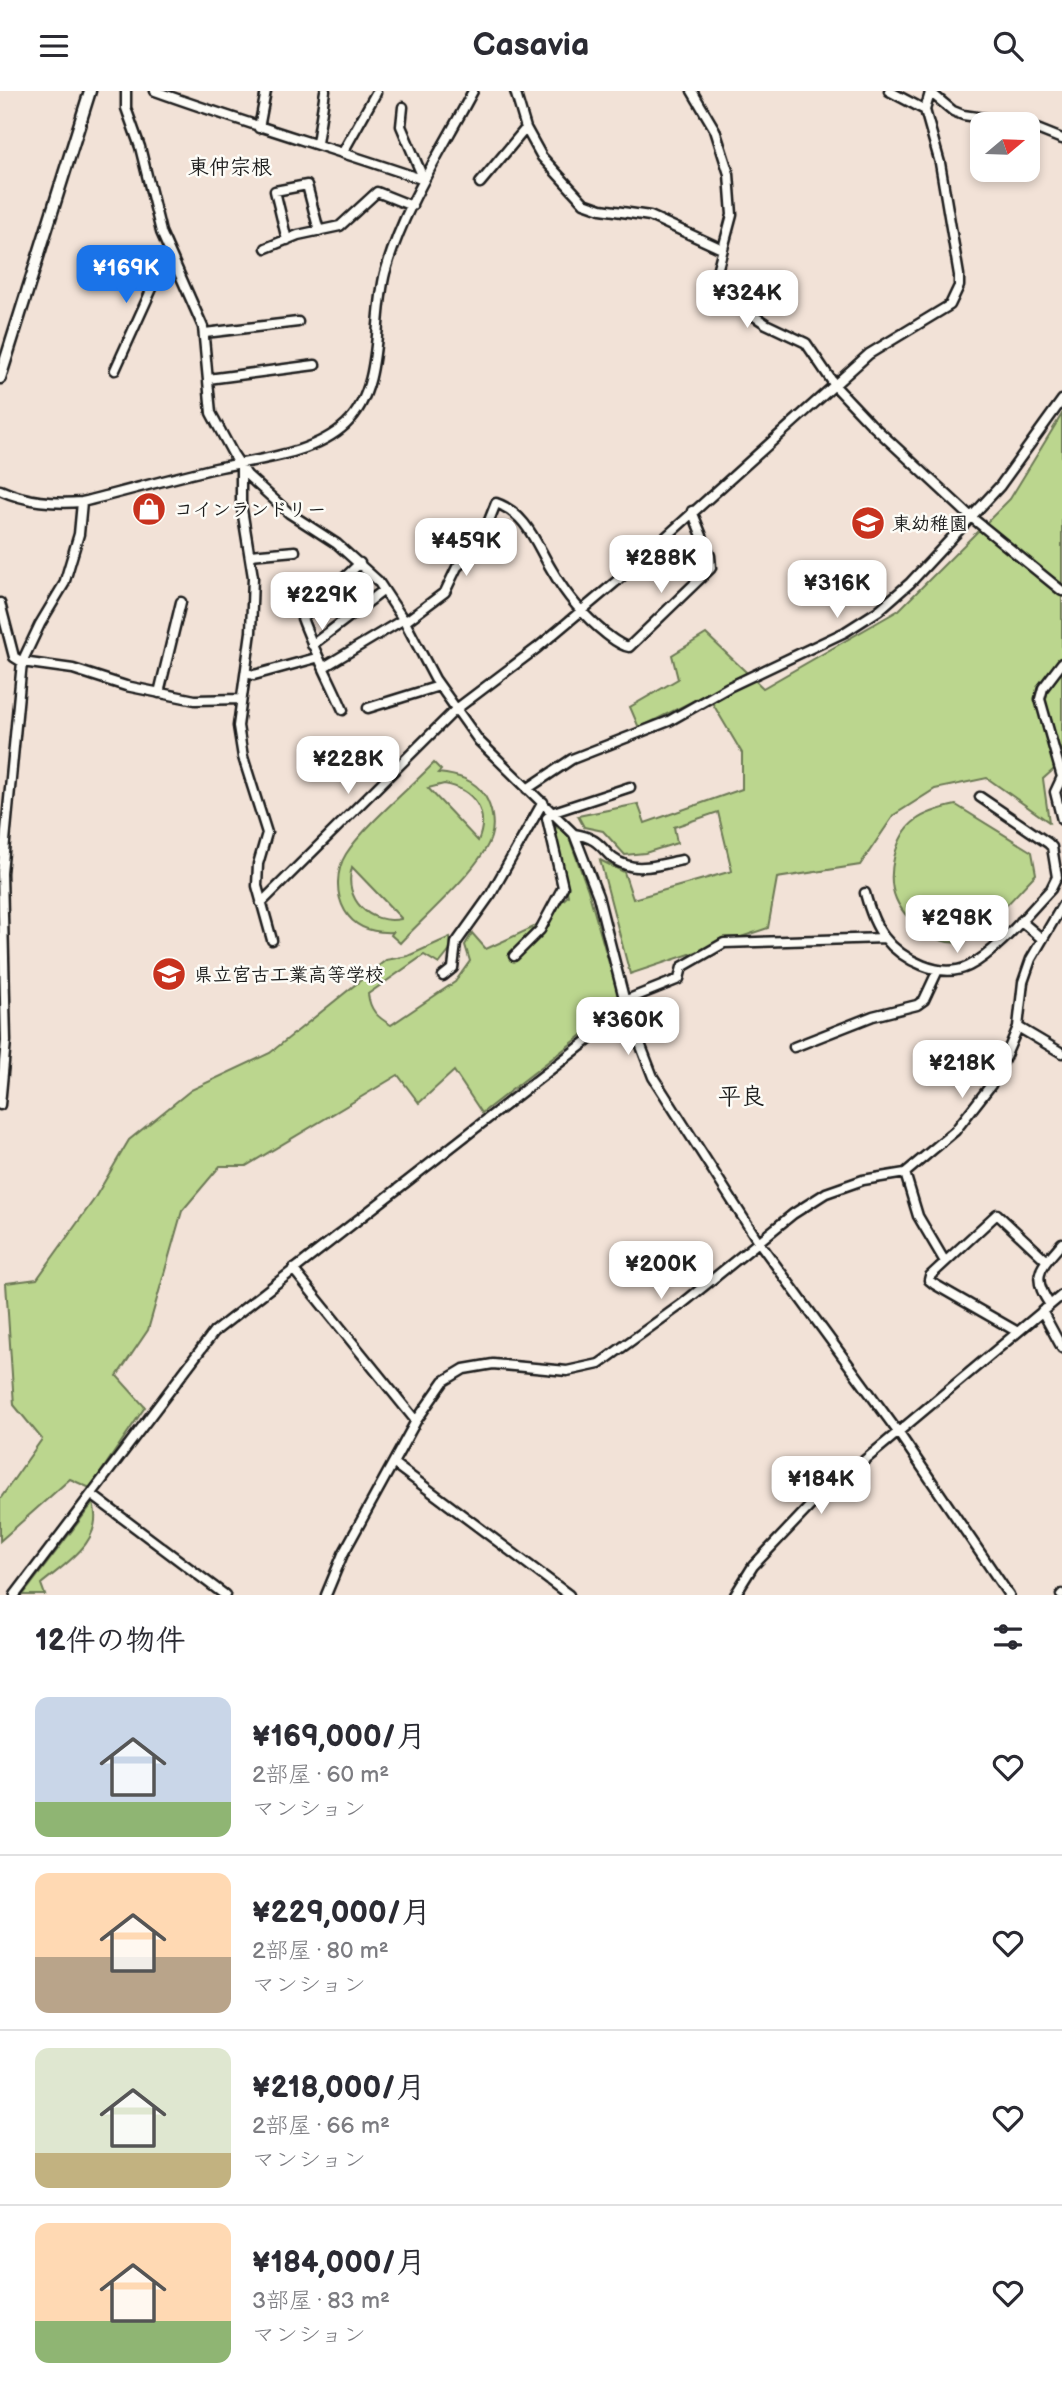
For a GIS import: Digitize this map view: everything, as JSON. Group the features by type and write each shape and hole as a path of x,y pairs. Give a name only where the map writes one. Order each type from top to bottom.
{"main road":[{"path":"0,378 90,91"}],"street":[{"path":"126,91 126,108 140,147 156,217 205,333 211,413 247,475 289,513 337,544 360,563 384,590 405,620 439,685 479,741 574,834 598,896 626,1010 653,1077 758,1241 898,1432 1009,1595"},
{"path":"155,91 259,128 317,143 424,180"},
{"path":"259,128 266,91"},
{"path":"317,143 326,91"},
{"path":"0,490 26,499 50,503 82,502 241,464 322,440 345,425 359,407 369,383 385,272 424,180 473,91"},
{"path":"515,91 526,128 542,157 584,203 601,209 650,216 722,249"},
{"path":"692,91 715,130 729,174 732,215 716,275 726,297 765,324 806,343 836,387 971,517 1062,591"},
{"path":"888,91 925,110"},
{"path":"261,903 455,710 537,648 650,551 692,511 836,387 869,354 941,313 950,305 959,286 940,163 925,110 930,92 963,115 970,116"},
{"path":"343,152 376,93"},
{"path":"403,107 401,126 424,180"},
{"path":"480,183 526,128"},
{"path":"1040,130 1062,139"},
{"path":"287,240 275,191 307,185 319,231"},
{"path":"266,248 340,226 377,192 412,206"},
{"path":"115,370 169,251"},
{"path":"205,333 298,322"},
{"path":"208,379 315,365"},
{"path":"527,789 572,759 669,721 729,687 854,627 894,597 1000,486 1062,400"},
{"path":"241,464 241,503 250,555 252,614 238,726 243,757 267,833 258,864 261,903 272,940"},
{"path":"0,1105 6,1063 2,873 22,662 40,624 64,584 79,534 82,502"},
{"path":"324,667 405,620 445,592 457,566 479,546 496,503 506,507 524,523 554,574 581,609 618,643 628,647 711,568 710,556 692,511"},
{"path":"250,555 295,551"},
{"path":"343,710 324,667 316,658 302,618 360,563"},
{"path":"312,645 384,590"},
{"path":"159,693 181,602"},
{"path":"0,603 14,657 22,662 74,669 159,693 195,700 241,699"},
{"path":"246,673 254,675 316,658"},
{"path":"1062,663 1043,688 1040,699 1062,777 1055,792 1062,820"},
{"path":"368,708 439,685"},
{"path":"514,956 540,930 563,887 546,825 547,818 554,812 630,787"},
{"path":"865,893 870,910 885,938 915,962 939,970 957,970 972,964 1021,921 1056,882 1059,864 1048,843 980,797"},
{"path":"443,976 453,968 456,943 491,894 543,802"},
{"path":"574,834 592,837 614,860 628,866 682,860"},
{"path":"326,1595 344,1554 416,1420 444,1381 464,1369 494,1364 567,1371 599,1364 682,1304 758,1241 826,1193 863,1180 905,1173 946,1140 991,1085 1018,1027 1023,982 1041,938 1062,906"},
{"path":"1021,921 1041,938"},
{"path":"624,1001 679,979 682,967 724,943 885,938"},
{"path":"793,1047 873,1016 917,1005 924,1000 939,970"},
{"path":"15,1595 207,1340 293,1269 370,1213 626,1010"},
{"path":"1018,1027 1062,1053"},
{"path":"905,1173 918,1216 944,1260"},
{"path":"1016,1331 929,1280 944,1260 997,1215 1046,1260"},
{"path":"1049,1305 1039,1283 1040,1270 1062,1243"},
{"path":"293,1269 416,1420"},
{"path":"735,1595 753,1566 822,1496 1062,1295"},
{"path":"1042,1311 1062,1348"},
{"path":"393,1463 569,1595"},
{"path":"92,1495 225,1595"}],"green space":[{"path":"1062,414 1062,762 1043,779 1049,822 987,778 935,789 894,815 860,865 777,878 768,928 630,974 600,860 624,872 633,899 732,871 718,812 674,827 677,843 645,853 625,855 603,831 584,827 578,816 638,804 645,823 742,789 742,753 707,694 639,728 630,707 678,679 672,655 706,634 763,688 899,610 1010,499"},
{"path":"434,763 441,770 438,773 458,777 481,790 493,821 492,832 476,863 400,943 391,935 393,932 366,928 349,917 338,890 339,875 343,860 354,843","holes":["444,784 464,791 477,803 482,821 478,841 428,788","352,867 401,918 401,919 379,918 361,907 351,889"]},
{"path":"956,805 1032,852 1036,874 978,933 960,942 949,942 938,939 917,926 901,908 893,890 892,868 903,835 916,820"},
{"path":"554,826 567,832 588,890 621,1005 482,1113 454,1071 419,1103 398,1075 246,1166 220,1166 182,1211 148,1330 117,1376 145,1407 90,1488 70,1479 0,1541 0,1499 42,1439 14,1405 6,1283 37,1279 93,1201 129,1140 191,1090 270,1053 386,960 408,956 450,937 451,949 439,964 424,955 368,994 375,1013 391,1025 455,982 470,961 465,945 472,933 486,949 534,927 568,896"},
{"path":"93,1503 93,1529 81,1550 41,1584 45,1595 23,1595"}],"place":[{"name":"コインランドリー","path":"149,509"},
{"name":"東幼稚園","path":"868,523"},
{"name":"県立宮古工業高等学校","path":"169,974"}],"district":[{"name":"東仲宗根","path":"230,167"},
{"name":"平良","path":"741,1096"}]}
